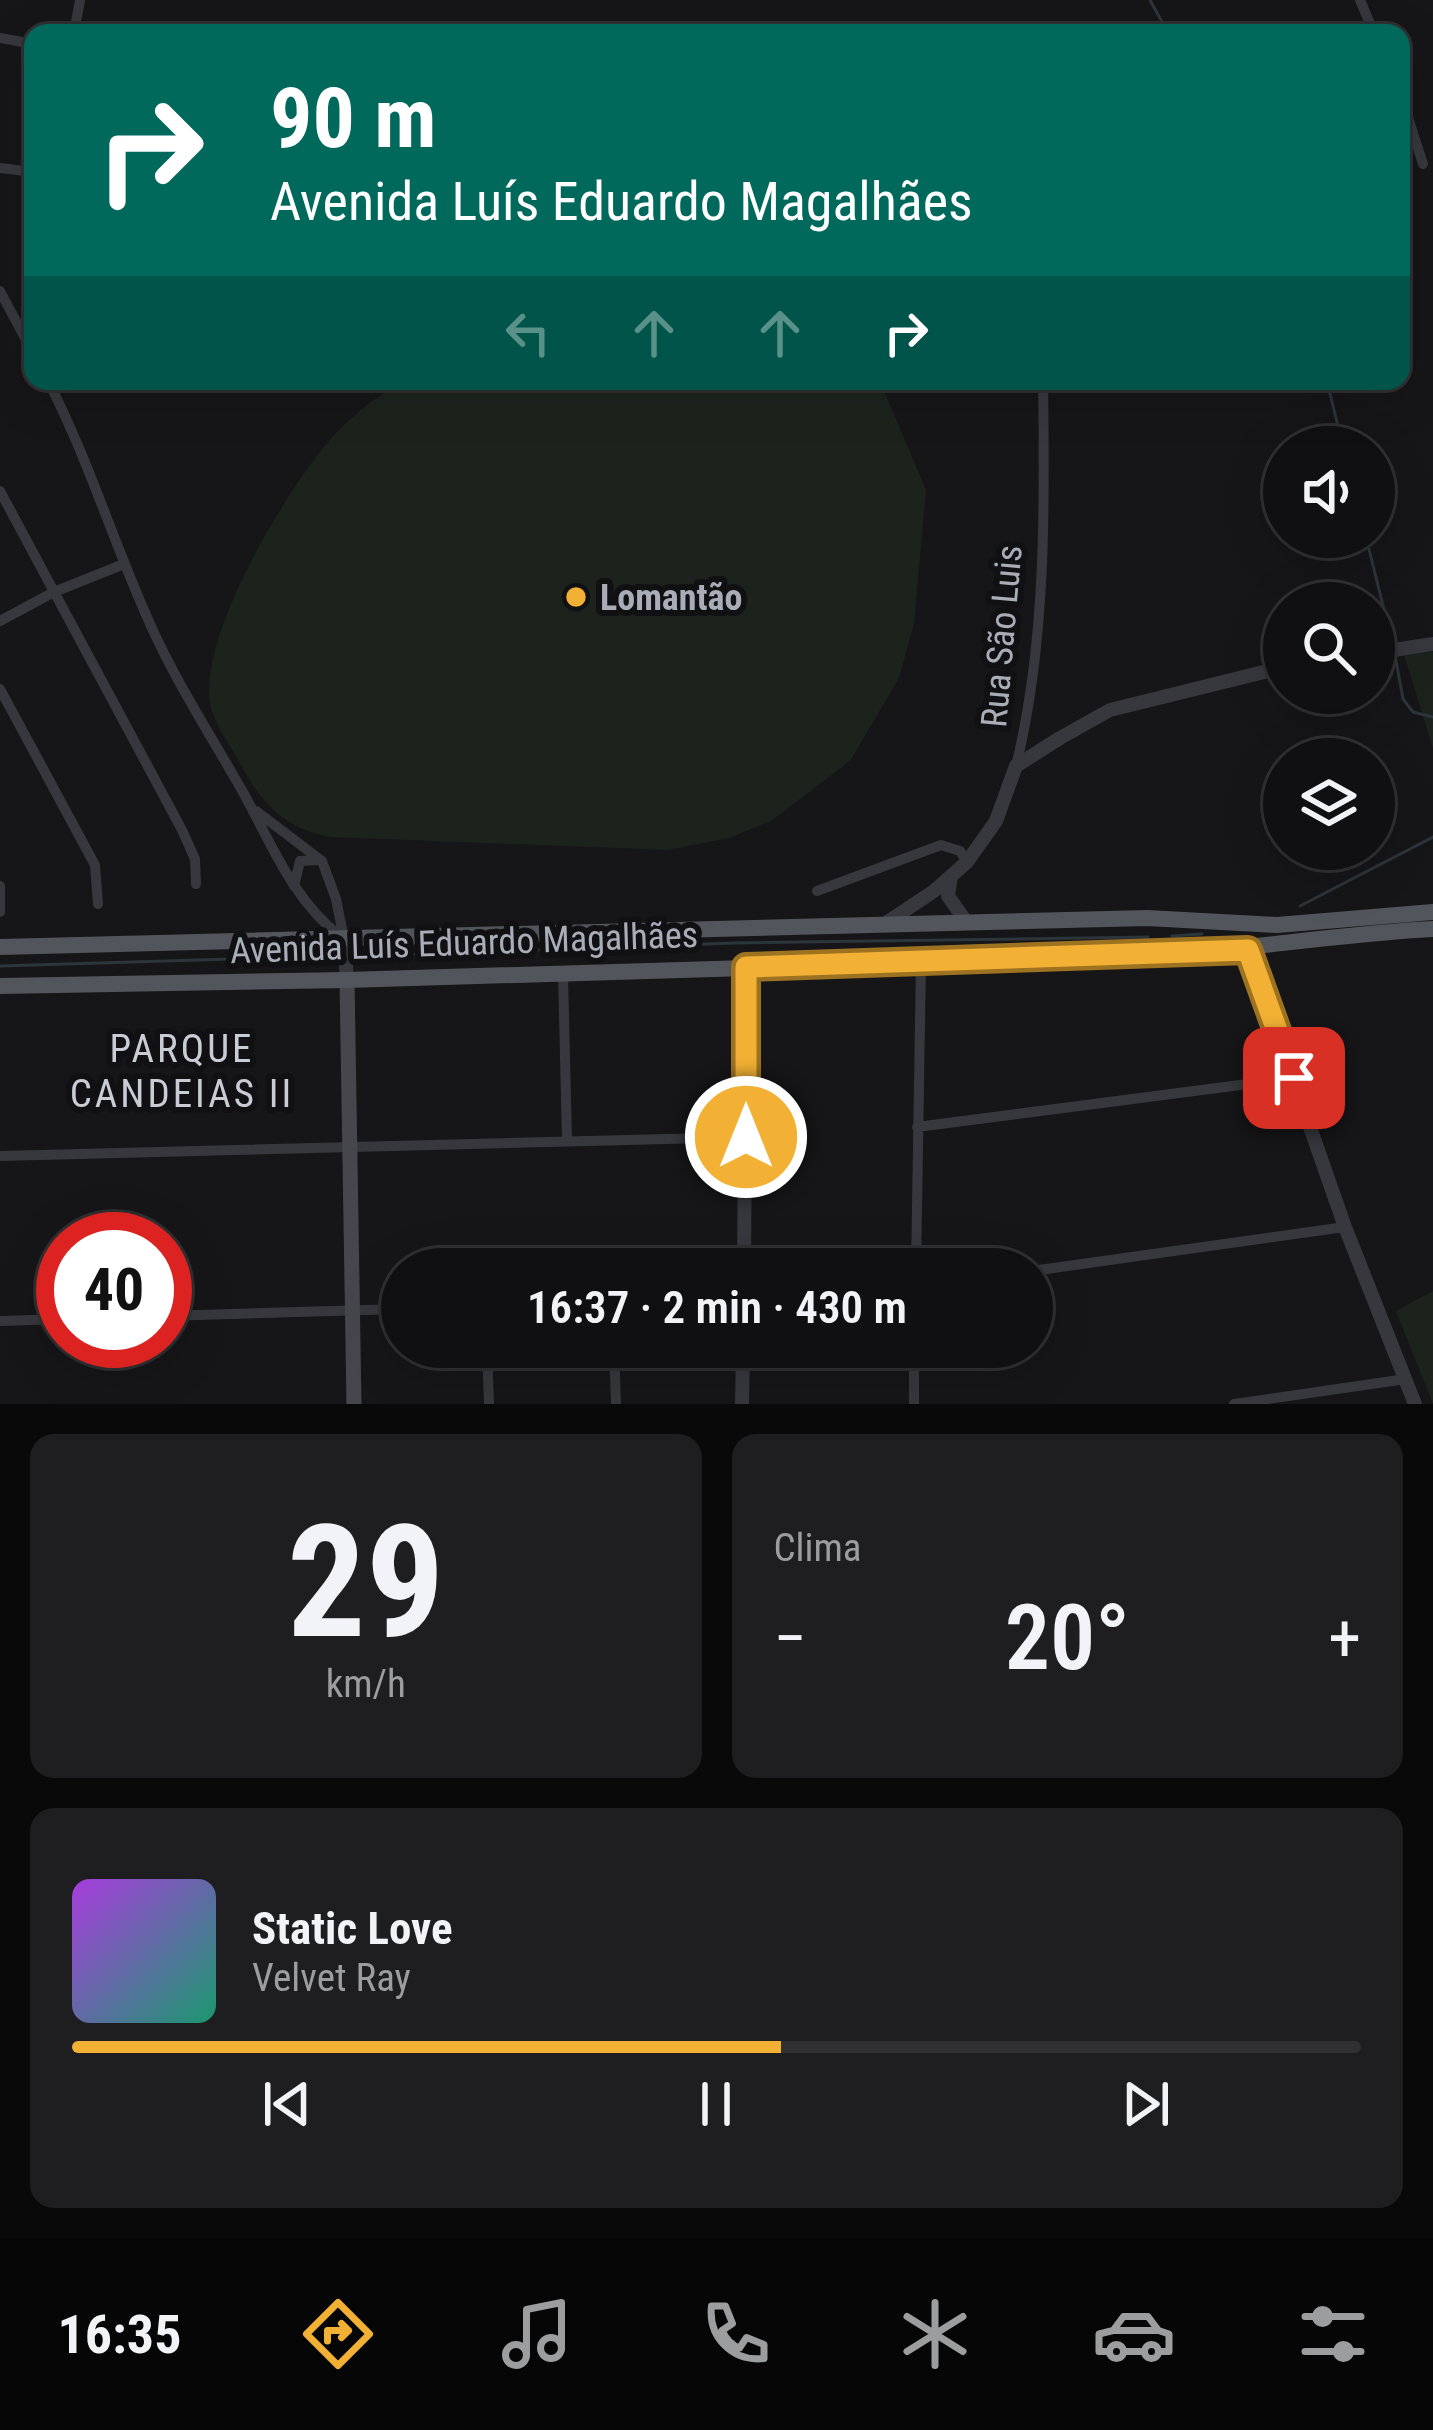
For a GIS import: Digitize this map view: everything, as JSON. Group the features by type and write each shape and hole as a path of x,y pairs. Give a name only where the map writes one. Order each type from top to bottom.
{"main road":[{"name":"Avenida Luís Eduardo Magalhães","path":"0,947 1147,918 1277,925 1433,912"},
{"path":"1147,918 1156,934 1148,956"},
{"name":"Avenida Luís Eduardo Magalhães","path":"0,986 1148,956 1433,929"},
{"path":"347,980 354,1404"}],"street":[{"path":"1410,124 1423,164"},
{"path":"0,291 24,336"},
{"path":"52,390 154,632 268,846 320,919 343,935"},
{"name":"Rua São Luis","path":"886,923 968,862 996,821 1016,766 1037,651 1043,390"},
{"path":"0,491 182,830 195,859 196,884"},
{"path":"0,621 54,592 124,564"},
{"path":"1395,649 1433,644"},
{"path":"1016,766 1110,710 1263,672"},
{"path":"0,689 94,865 98,904"},
{"path":"249,804 322,861 336,899 347,980"},
{"path":"817,891 941,845 960,851 968,862"},
{"path":"294,886 300,861 311,857 322,861"},
{"path":"951,876 951,906 967,923"},
{"path":"0,886 0,911"},
{"path":"1248,950 1345,1227 1415,1404"},
{"path":"916,1248 921,961"},
{"path":"744,1248 746,967"},
{"path":"563,974 567,1140"},
{"path":"916,1127 1294,1078"},
{"path":"0,1156 746,1137"},
{"path":"1053,1268 1345,1227"},
{"path":"192,1315 381,1309"},
{"path":"0,1321 36,1320"},
{"path":"488,1368 489,1404"},
{"path":"615,1368 616,1404"},
{"path":"742,1404 743,1368"},
{"path":"914,1368 914,1404"},
{"path":"1234,1404 1406,1379"}],"shaded area":[{"name":"Lomantão","path":"390,390 884,390 926,490 914,623 899,678 850,761 771,821 729,838 668,850 331,837 301,828 277,813 249,779 213,715 210,679 217,643 232,602 274,520 321,451 364,407"},
{"path":"1433,652 1433,748 1404,655"},
{"path":"1433,1291 1433,1404 1396,1311"}],"waterway":[{"path":"1150,0 1163,24"},
{"path":"1329,390 1338,426"},
{"path":"1371,558 1377,582"},
{"path":"1395,655 1403,699 1413,712 1433,717"},
{"path":"1300,906 1433,837"},
{"path":"1172,936 1202,934"},
{"path":"362,956 735,943 1148,937"},
{"path":"0,966 331,956"}],"place":[{"name":"Lomantão","path":"576,597"}],"district":[{"name":"PARQUE CANDEIAS II","path":"182,1070"}],"route":[{"path":"746,1137 746,967 1248,950 1294,1078"}]}
